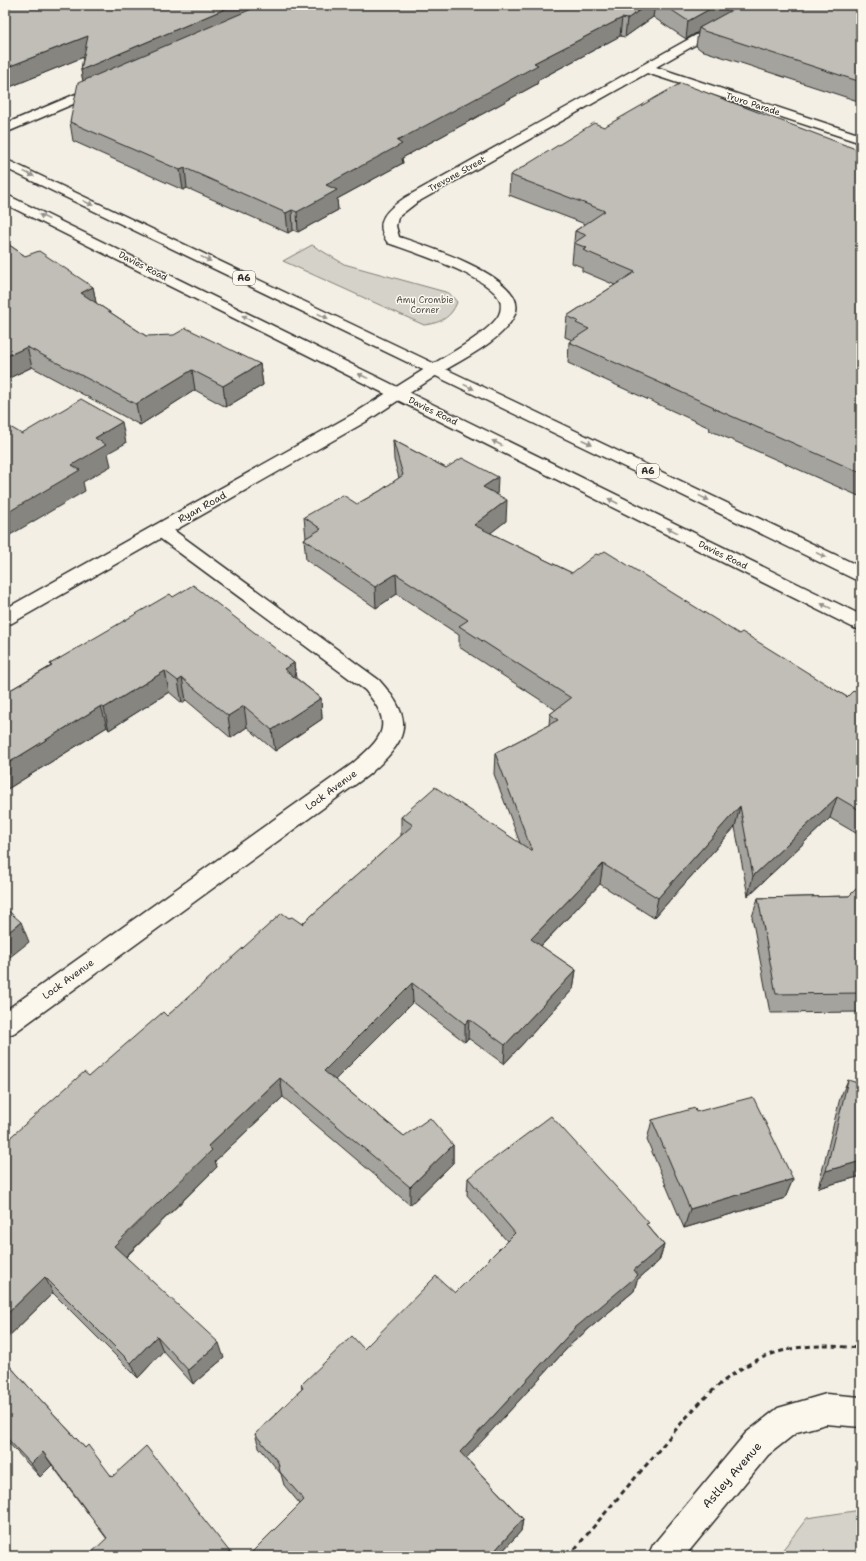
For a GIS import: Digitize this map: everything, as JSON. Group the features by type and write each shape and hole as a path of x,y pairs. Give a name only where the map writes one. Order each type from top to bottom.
{"main road":[{"name":"Trevone Street","path":"434,370 480,340 503,321 509,311 510,305 508,299 497,285 485,277 450,261 393,240 387,223 390,216 411,200 758,5"},
{"name":"Truro Parade","path":"645,68 861,139"},
{"path":"5,129 114,82"},
{"name":"A6","path":"5,163 434,370 706,499 861,575"},
{"name":"Davies Road","path":"5,198 861,623"},
{"name":"Ryan Road","path":"5,618 361,417 434,370"},
{"name":"Lock Avenue","path":"5,1025 346,780 382,751 390,739 393,726 392,710 385,697 372,685 161,530"},
{"name":"Astley Avenue","path":"664,1556 757,1444 789,1420 826,1409 861,1412"}],"path":[{"path":"569,1556 700,1402 728,1377 755,1361 786,1350 818,1345 861,1348"}],"green space":[{"name":"Amy Crombie Corner","path":"312,245 344,264 449,293 457,302 455,308 444,319 435,323 424,325 283,261"},
{"path":"861,1510 861,1556 778,1556 807,1518"}],"building":[{"path":"5,5 234,5 81,70 88,36 5,68"},
{"path":"261,5 647,5 627,19 622,18 534,63 538,65 397,141 402,144 326,185 337,190 297,212 292,210 286,213 185,168 180,170 70,122 78,83"},
{"path":"664,5 717,5 688,21"},
{"path":"741,5 861,5 861,82 704,31 699,28"},
{"path":"681,83 861,151 861,473 713,408 714,407 569,342 589,329 576,323 578,321 567,316 635,272 583,250 587,248 574,243 586,235 575,231 605,211 510,175 594,123 604,127"},
{"path":"5,242 25,256 39,251 93,287 81,293 146,336 174,335 186,328 260,364 223,386 192,370 136,404 27,347 5,357"},
{"path":"81,399 122,422 95,438 106,445 72,465 80,470 5,514 5,424 22,434"},
{"path":"393,440 446,468 462,458 498,477 483,487 507,500 474,525 572,573 596,554 599,555 605,551 739,634 742,632 847,697 854,690 861,694 861,811 837,797 753,876 740,806 658,898 603,864 531,939 576,970 505,1045 469,1019 465,1024 412,983 324,1071 404,1136 430,1118 453,1145 410,1187 280,1078 208,1146 212,1150 114,1246 219,1343 188,1370 157,1336 131,1363 45,1277 5,1316 5,1140 6,1141 84,1072 89,1076 163,1012 167,1016 282,913 289,918 292,917 302,924 413,825 401,817 435,787 532,851 495,753 558,720 550,714 571,698 459,626 468,620 396,574 375,587 304,539 321,529 304,517 343,495 357,504 380,491 403,475"},
{"path":"193,585 294,663 284,669 321,698 272,730 244,706 228,716 182,678 178,681 165,671 104,708 101,706 5,765 5,693 52,666 50,664 170,594 173,597"},
{"path":"861,884 861,993 776,994 758,898 849,896"},
{"path":"5,908 21,922 5,935"},
{"path":"848,1080 861,1084 861,1161 826,1171"},
{"path":"753,1097 793,1179 690,1209 652,1120 695,1108 696,1112"},
{"path":"551,1116 649,1223 646,1224 664,1245 634,1270 638,1275 575,1328 460,1452 523,1519 491,1555 489,1554 487,1556 248,1556 304,1500 280,1472 278,1462 255,1434 303,1388 301,1385 352,1336 364,1349 436,1276 455,1293 515,1233 468,1178"},
{"path":"5,1361 85,1448 88,1445 112,1477 146,1446 233,1556 88,1556 107,1538 43,1452 31,1464 5,1436"}]}
